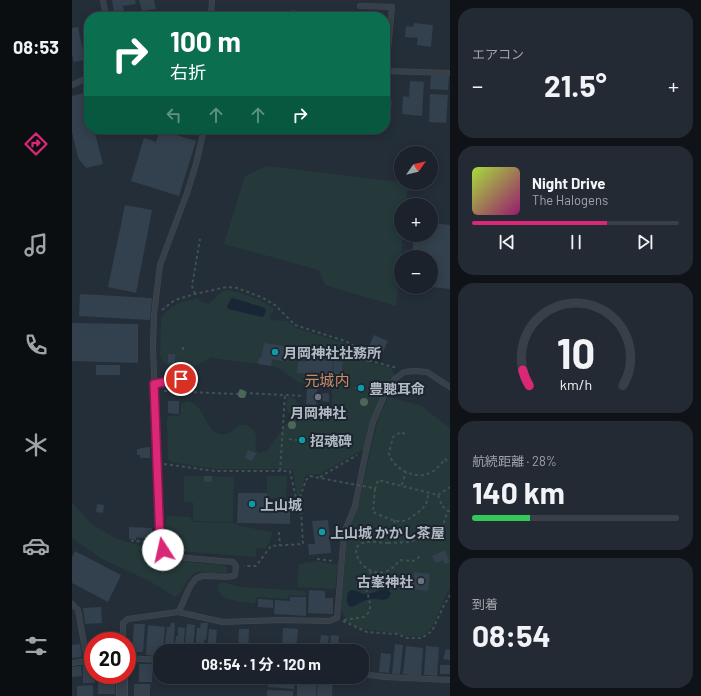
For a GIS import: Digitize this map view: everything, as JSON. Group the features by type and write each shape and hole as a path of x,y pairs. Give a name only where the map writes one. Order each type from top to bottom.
{"street":[{"path":"122,684 122,696"}],"lane":[{"path":"102,0 105,12"},
{"path":"211,12 212,0"},
{"path":"360,6 392,7 390,28"},
{"path":"390,71 450,73"},
{"path":"72,85 84,79"},
{"path":"178,612 195,579 201,576 230,578 235,575 236,566 233,562 176,557 163,550 160,542 153,347 154,315 160,265 188,193 203,134"},
{"path":"123,632 123,623 128,619 178,612 223,622 279,620 329,621 337,618 344,533 355,506 373,422 385,394 395,380 404,372 427,372 450,387"},
{"path":"154,384 181,379"},
{"path":"72,604 78,610 84,643"},
{"path":"136,659 153,660"},
{"path":"72,663 84,661"},
{"path":"369,675 450,680"}],"path":[{"path":"194,294 192,286 200,239"},
{"path":"154,315 175,300 194,294 227,287 237,288 261,297 275,305 295,325 344,341 356,347 370,361"},
{"path":"183,347 183,352"},
{"path":"297,356 305,350 310,349 370,361 397,368 404,372"},
{"path":"169,391 238,394 240,397 244,397 246,394 304,396"},
{"path":"280,471 285,395"},
{"path":"404,434 400,432 393,437 389,453 397,467 406,471 426,474 436,469 445,460 450,463"},
{"path":"289,439 297,440"},
{"path":"319,478 366,449"},
{"path":"157,463 215,471 290,470 296,498 301,509 303,544 271,546 256,566 244,566"},
{"path":"402,485 406,471"},
{"path":"298,503 306,480 310,476 375,489"},
{"path":"428,492 428,501 423,509 406,520 395,520 373,512 375,489 378,480 402,485 428,492 438,495"},
{"path":"438,495 450,487"},
{"path":"421,556 412,561 401,560 388,571 382,572 365,567 356,554 356,548 367,541 376,543 409,542 430,534 440,535 449,511 442,506 438,495"},
{"path":"277,499 277,504"},
{"path":"388,543 395,520"},
{"path":"279,532 280,546"},
{"path":"133,540 132,542 152,542"},
{"path":"317,559 341,563"},
{"path":"371,570 367,591 370,601 370,610 364,617 341,620 367,632 397,634 407,638 422,638 432,631 450,595"}],"green space":[{"path":"266,166 394,181 394,190 407,190 407,198 394,198 394,242 402,242 402,250 394,250 394,294 397,294 396,306 325,285 319,270 224,244 245,176"},
{"path":"225,290 236,292 265,303 274,310 269,316 271,320 287,321 296,328 344,343 355,348 370,363 391,368 395,375 365,447 320,474 310,474 305,476 299,499 297,498 293,469 215,469 172,462 168,459 167,418 169,416 179,416 181,414 181,404 187,401 197,406 209,426 217,433 222,435 227,434 242,424 247,425 255,432 256,449 259,453 267,451 287,423 303,416 311,406 332,406 332,389 301,383 275,367 211,357 193,367 184,368 170,367 163,362 160,356 161,320 163,315 171,308 187,300 198,298 200,302 209,304"},
{"path":"288,397 293,398 297,402 299,409 297,412 289,413 286,408"},
{"path":"388,397 420,405 450,428 450,589 427,633 414,637 355,626 344,616 341,607 347,536 359,502 378,420"},
{"path":"184,476 234,477 233,522 193,521 193,502 184,502"},
{"path":"267,476 287,476 286,498 267,498"},
{"path":"72,502 92,525 117,539 155,550 165,560 225,565 227,572 224,574 198,572 193,574 179,594 175,597 150,581 104,560 72,538"},
{"path":"167,516 191,517 192,522 235,523 240,526 272,532 269,543 265,549 256,548 256,557 178,551 171,544 167,536"},
{"path":"317,561 338,565 335,589 297,587 299,564"},
{"path":"222,582 241,587 305,591 306,594 305,596 289,595 288,599 257,597 255,603 244,602 229,599 221,595 218,585"}],"water":[{"path":"233,298 265,308 266,311 264,316 262,317 228,309 227,306"},
{"path":"385,589 391,593 388,599 368,600 352,607 348,604 348,593 352,590 365,594"}],"building":[{"path":"112,0 135,0 136,4 123,6 124,11 114,12"},
{"path":"139,0 154,0 156,9 142,11"},
{"path":"291,10 308,12 291,12"},
{"path":"414,23 433,25 431,47 417,45 418,38 405,37 406,26 413,27"},
{"path":"78,27 84,60 74,62 72,55 72,28"},
{"path":"431,75 449,76 448,90 430,89"},
{"path":"410,81 424,82 422,116 402,114 403,96 409,97"},
{"path":"84,93 84,134 95,134 103,164 86,168 78,158 72,132 72,96"},
{"path":"430,94 448,95 446,123 429,122"},
{"path":"390,101 392,101 390,115"},
{"path":"159,134 173,134 196,141 179,196 131,181 144,138 156,142"},
{"path":"125,205 152,210 136,293 108,287"},
{"path":"438,224 450,225 450,289 438,288 438,250 413,250 413,242 438,242"},
{"path":"80,294 152,298 150,320 79,316"},
{"path":"72,323 138,324 138,363 72,361"},
{"path":"374,335 388,341 382,354 368,348"},
{"name":"月岡神社社務所","path":"264,343 290,347 287,362 272,359 271,366 258,364 259,357 261,358"},
{"path":"168,354 175,354 175,363 168,363"},
{"path":"306,359 333,361 332,378 297,373 298,361 306,362"},
{"path":"334,361 343,362 341,380 333,379"},
{"path":"96,365 120,365 120,375 96,375"},
{"name":"月岡神社","path":"307,389 317,389 317,394 329,393 329,402 317,400 316,405 306,404"},
{"path":"168,401 179,401 179,414 168,413"},
{"path":"150,447 150,458 140,458 140,455 137,455 137,449"},
{"path":"248,450 256,453 252,461 245,458"},
{"path":"204,476 212,476 212,482 204,482"},
{"name":"上山城","path":"238,493 267,493 267,510 290,510 290,524 237,523"},
{"path":"97,504 104,505 103,513 96,512"},
{"name":"上山城 かかし茶屋","path":"328,520 331,553 309,555 308,544 315,544 312,521"},
{"path":"129,527 152,528 152,539 136,537 136,540 129,539"},
{"path":"445,550 450,562 445,564 443,560 436,563 432,556"},
{"path":"75,551 121,575 108,602 72,583 72,557"},
{"path":"414,572 430,574 428,591 412,589"},
{"path":"309,590 325,591 325,598 333,598 333,614 308,613"},
{"path":"290,597 306,597 306,616 274,614 275,600 290,601"},
{"path":"258,599 273,600 273,608 258,607"},
{"path":"101,607 102,623 85,624 83,608"},
{"path":"171,623 175,623 174,644 165,644 167,627 170,627"},
{"path":"201,623 208,623 206,640 204,640 204,644 196,644 197,628 200,628"},
{"path":"134,624 145,624 143,652 136,652 136,632 133,632"},
{"path":"187,624 195,625 194,644 185,644"},
{"path":"148,625 165,627 164,644 153,644 153,656 146,655"},
{"path":"178,627 185,628 184,644 175,644 176,636 178,636"},
{"path":"283,628 298,629 297,644 282,644"},
{"path":"209,629 217,630 216,644 208,644"},
{"path":"239,629 249,629 248,644 238,644"},
{"path":"321,635 329,636 328,644 320,644"},
{"path":"331,635 339,636 338,644 330,644"},
{"path":"80,644 82,657 72,658 72,645"},
{"path":"395,644 403,645 400,674 392,674"},
{"path":"406,646 423,648 421,676 403,674"},
{"path":"426,646 439,647 437,676 424,675"},
{"path":"446,649 450,650 450,660 443,659"},
{"path":"381,653 391,654 389,673 379,672"},
{"path":"83,664 84,664 84,683"},
{"path":"139,664 152,664 152,682 139,682"},
{"path":"440,665 450,665 450,674 440,674"},
{"path":"81,666 82,676 72,677 72,667"},
{"path":"98,684 115,684 115,694 98,694"},
{"path":"134,684 150,684 150,696 134,696"},
{"path":"268,684 294,684 294,689 268,687"},
{"path":"297,684 317,684 316,696 297,696"},
{"path":"318,684 333,684 332,696 317,696"},
{"path":"93,685 93,696 77,696 77,686"},
{"path":"267,690 293,691 293,696 267,696"}],"place":[{"name":"月岡神社社務所","path":"275,352"},
{"name":"豊聰耳命","path":"361,388"},
{"name":"月岡神社","path":"318,397"},
{"name":"招魂碑","path":"302,440"},
{"name":"上山城","path":"252,504"},
{"name":"上山城 かかし茶屋","path":"322,532"},
{"name":"古峯神社","path":"421,581"}],"district":[{"name":"元城内","path":"327,380"}],"route":[{"path":"163,550 160,542 154,384 181,379"}]}
